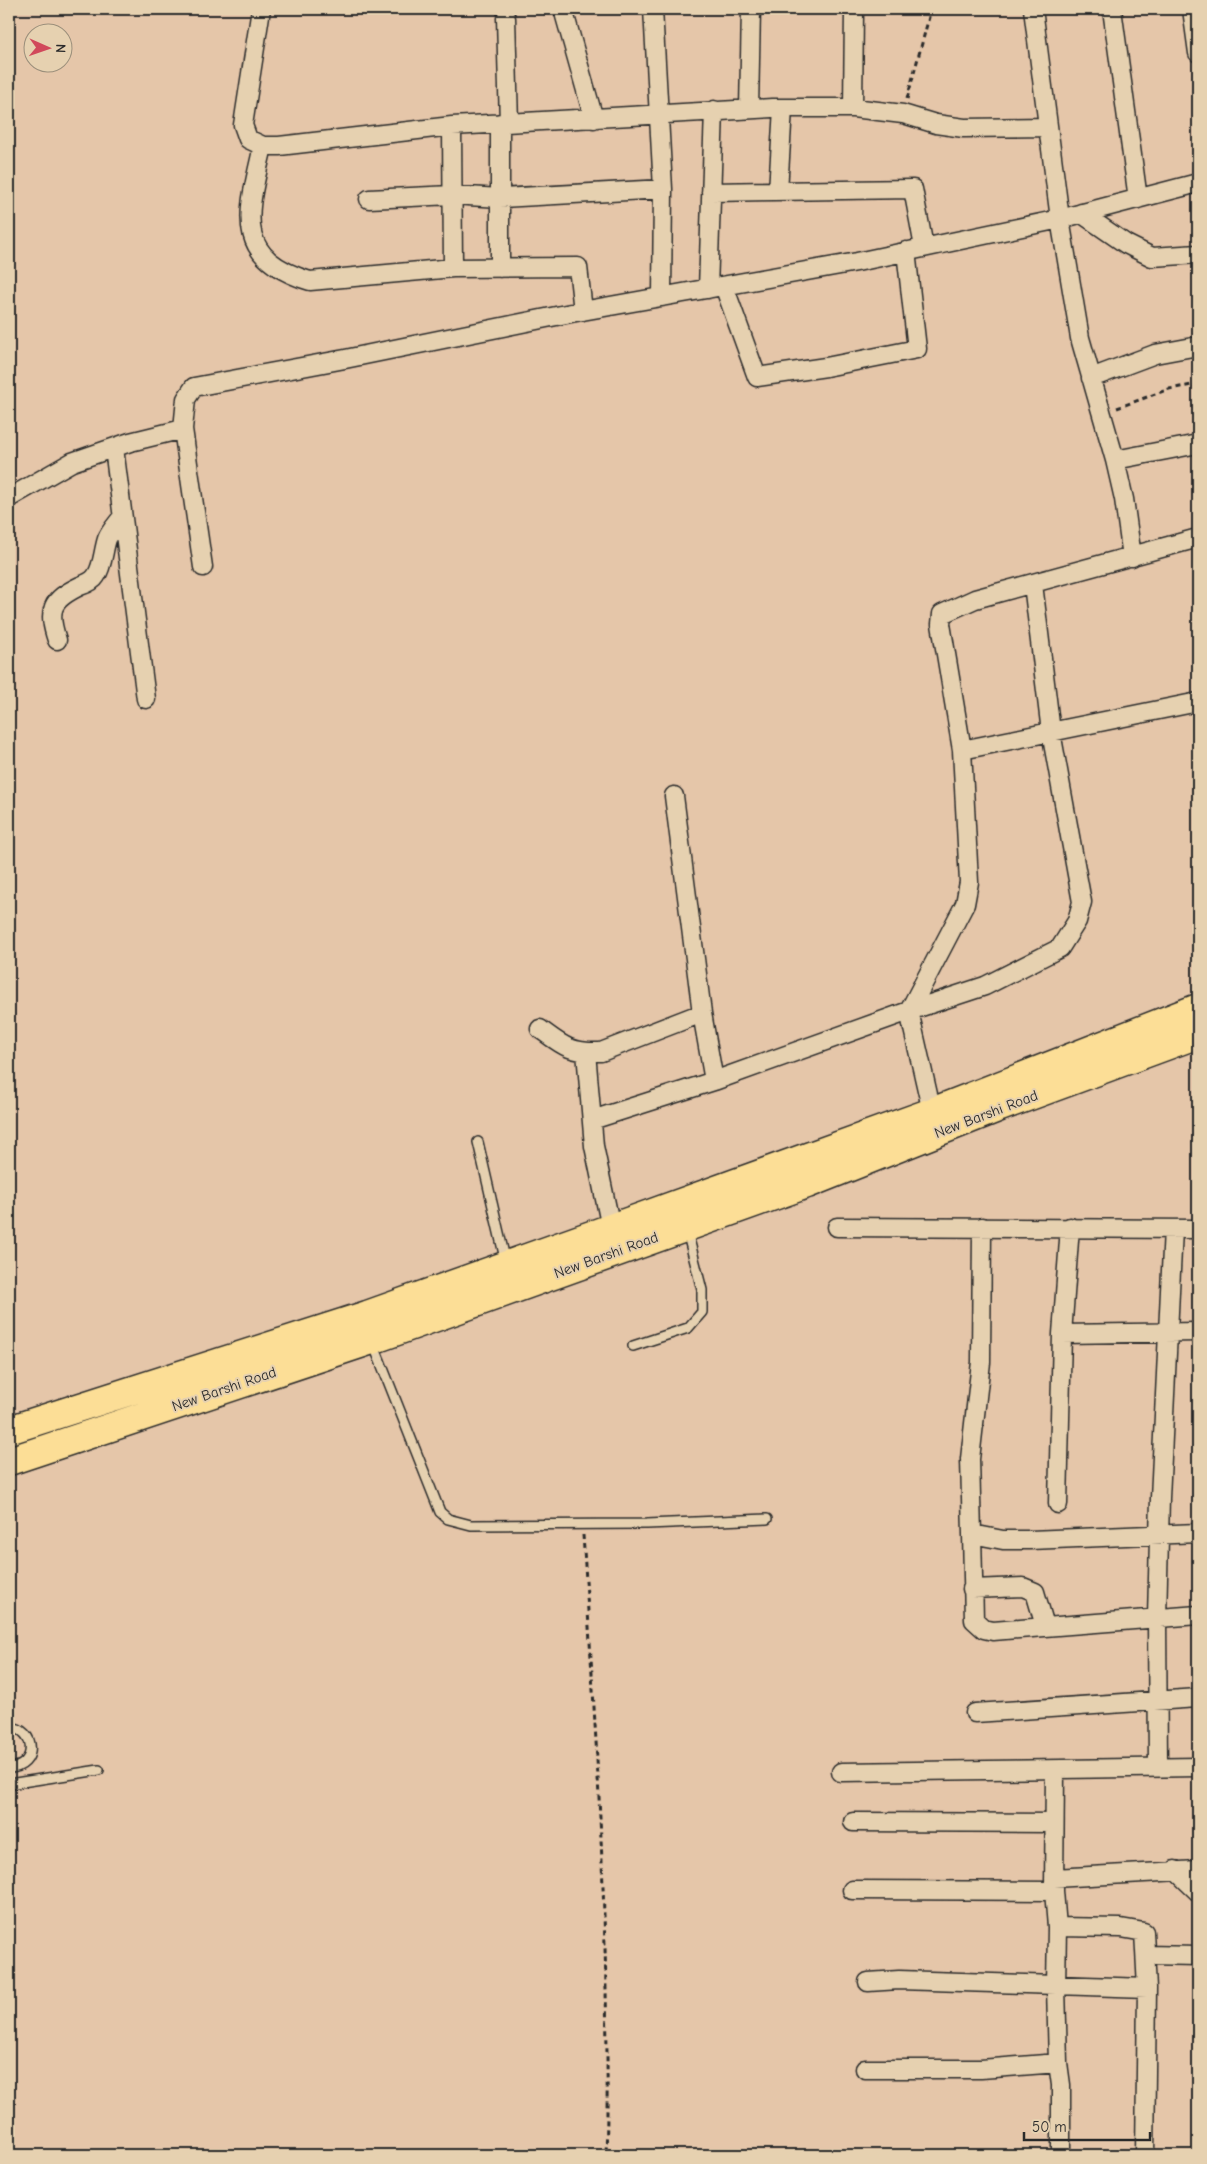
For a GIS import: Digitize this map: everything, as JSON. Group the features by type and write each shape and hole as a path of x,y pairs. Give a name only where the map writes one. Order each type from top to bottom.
{"main road":[{"name":"New Barshi Road","path":"9,1430 367,1315 932,1112 1198,1008"},
{"name":"New Barshi Road","path":"9,1461 372,1340 807,1184 1000,1107 1198,1034"}],"street":[{"path":"261,9 243,125 248,139 263,146 279,146 452,126 594,119 714,110 783,108 853,108 903,114 936,124 964,128 1047,127"},
{"path":"563,9 594,119"},
{"path":"653,9 663,189 662,297"},
{"path":"749,109 751,9"},
{"path":"853,108 854,9"},
{"path":"1033,9 1047,127 1080,338 1115,460 1124,499 1132,556"},
{"path":"1112,9 1138,199"},
{"path":"1192,9 1198,53"},
{"path":"500,268 500,198 506,18"},
{"path":"778,191 783,108"},
{"path":"714,110 711,192 716,287 757,377 826,367 917,348 906,251"},
{"path":"452,126 453,268"},
{"path":"263,146 249,212 254,241 272,265 291,275 310,281 453,268 578,268 583,311"},
{"path":"203,567 183,428 186,399 194,387 583,311 906,251 1082,213 1198,183"},
{"path":"369,199 452,195 500,198 663,189"},
{"path":"711,192 913,189 924,247"},
{"path":"1082,213 1126,244 1152,257 1198,254"},
{"path":"1090,378 1155,354 1198,346"},
{"path":"9,498 72,462 183,428"},
{"path":"1115,460 1198,444"},
{"path":"114,448 146,698"},
{"path":"57,640 52,622 52,612 56,603 63,595 94,579 100,570 108,536 122,517"},
{"path":"932,1112 908,1012 965,904 969,882 962,750 941,624 942,614 975,600 1198,538"},
{"path":"592,1120 714,1081 985,986 1060,948 1077,921 1082,902 1051,732 1033,584"},
{"path":"962,750 1198,702"},
{"path":"674,796 702,1013 714,1081"},
{"path":"540,1029 567,1049 600,1052 702,1013"},
{"path":"586,1052 594,1146 611,1228"},
{"path":"837,1227 1198,1229"},
{"path":"982,1227 981,1362 970,1459 974,1620 984,1629 993,1631 1198,1615"},
{"path":"1058,1504 1062,1334 1070,1227"},
{"path":"1158,1766 1157,1618 1159,1535 1167,1331 1174,1229"},
{"path":"1062,1334 1198,1332"},
{"path":"972,1534 1012,1540 1198,1533"},
{"path":"972,1589 1023,1587 1035,1592 1045,1626"},
{"path":"975,1713 1198,1698"},
{"path":"840,1772 1055,1770 1158,1766 1198,1767"},
{"path":"1055,1770 1054,1885 1057,1927 1058,2063 1062,2085 1061,2155"},
{"path":"853,1822 1054,1823"},
{"path":"1175,1870 1198,1892"},
{"path":"852,1890 1054,1885 1175,1870 1198,1870"},
{"path":"1057,1927 1121,1928 1144,1932 1148,1988 1145,2155"},
{"path":"1146,1955 1198,1956"},
{"path":"868,1982 899,1980 1148,1988"},
{"path":"865,2069 981,2069 1058,2063"}],"lane":[{"path":"478,1142 506,1265"},
{"path":"633,1346 688,1328 702,1312 702,1290 686,1226"},
{"path":"372,1340 440,1512 448,1519 471,1526 767,1519"},
{"path":"9,1727 24,1731 31,1744 31,1751 24,1764 10,1769 10,1784 99,1770"}],"path":[{"path":"903,114 929,17 928,9"},
{"path":"1129,404 1169,389 1192,385 1198,390"},
{"path":"583,1524 598,1762 604,1911 608,2110 606,2155"}]}
